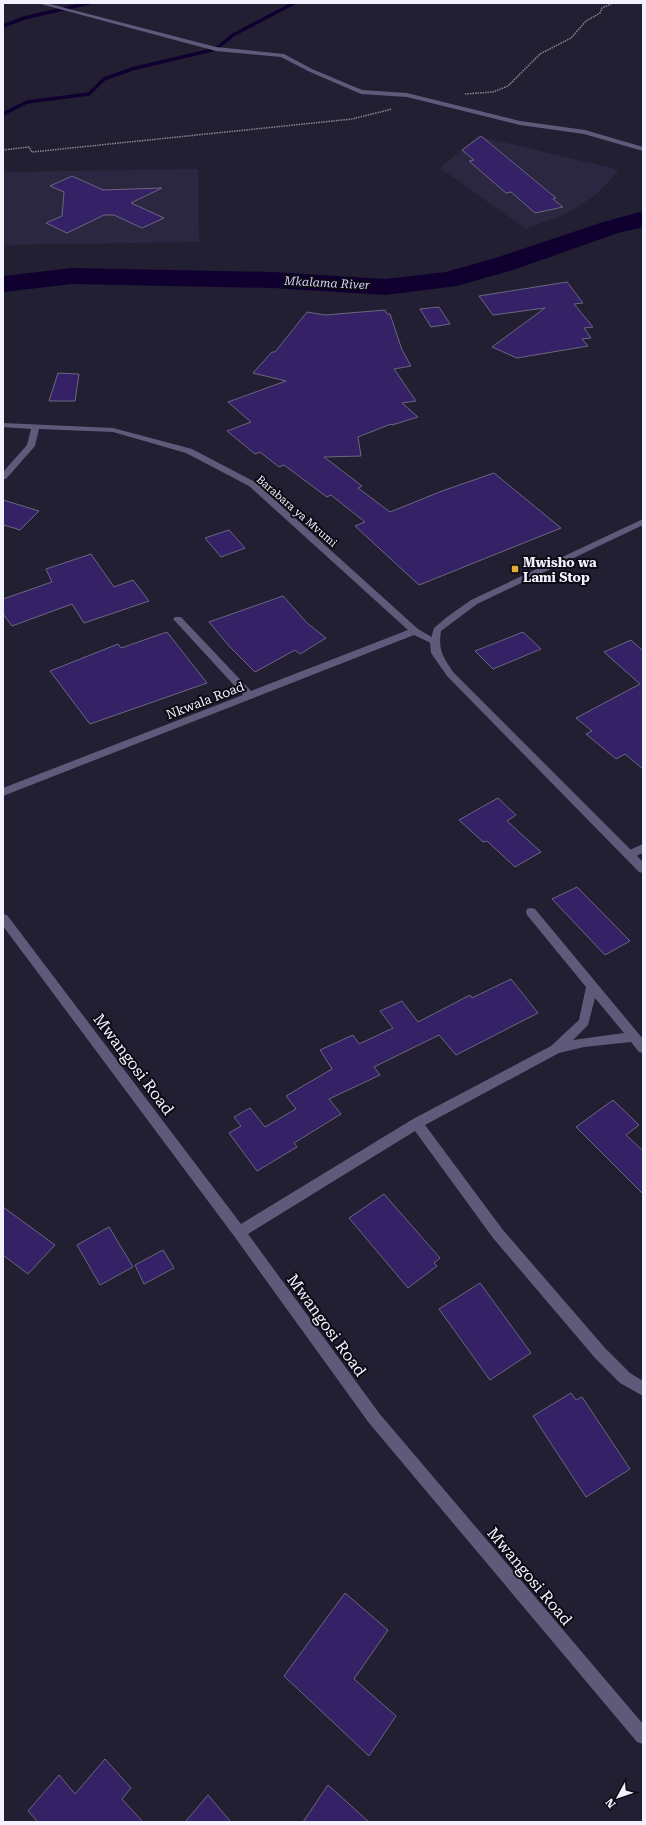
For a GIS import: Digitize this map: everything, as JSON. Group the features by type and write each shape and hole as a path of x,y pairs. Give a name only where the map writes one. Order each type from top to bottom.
{"street":[{"path":"40,3 216,49 282,54 310,70 361,92 407,95 520,123 585,132 643,149"},
{"name":"Barabara ya Mvumi","path":"3,425 113,430 189,451 252,484 416,631 434,642"},
{"path":"3,477 31,446 36,426"},
{"path":"643,522 474,602 437,630 434,642 436,653 450,674 643,869"},
{"path":"178,619 250,696"},
{"name":"Nkwala Road","path":"3,792 416,631"},
{"path":"629,855 643,848"},
{"path":"531,912 632,1037 643,1048"},
{"name":"Mwangosi Road","path":"3,918 239,1232 374,1418 643,1736"},
{"path":"239,1232 417,1123 556,1048 584,1022 592,987"},
{"path":"556,1048 584,1042 632,1037"},
{"path":"417,1123 503,1240 600,1353 625,1378 643,1389"}],"path":[{"path":"444,103 445,98 454,95 493,92 508,86 540,54 575,35 586,21 600,13 602,8 613,3"},
{"path":"3,150 30,146 32,152 352,119 398,108"}],"shaded area":[{"path":"478,136 619,170 597,194 568,213 526,229 440,168"},
{"path":"198,169 199,242 3,245 3,172"}],"building":[{"path":"481,136 556,198 553,199 563,207 535,213 511,192 506,193 469,161 474,160 462,150"},
{"path":"72,176 103,190 162,188 131,203 164,218 142,228 114,215 104,215 67,233 46,223 62,216 64,192 50,186"},
{"path":"567,282 583,303 574,304 593,327 584,328 591,338 582,339 588,346 517,358 492,347 545,308 493,315 479,296"},
{"path":"439,307 450,324 431,327 420,309"},
{"path":"385,310 387,314 390,314 402,350 411,366 394,369 416,401 402,403 418,417 392,425 391,424 358,437 361,456 324,457 362,486 358,488 390,512 442,491 494,473 561,528 419,585 355,526 365,522 331,495 327,497 284,465 279,467 260,452 255,454 227,431 251,422 228,402 286,381 253,373 272,352 275,352 307,312 325,315"},
{"path":"58,373 79,374 75,401 49,401"},
{"path":"3,500 39,511 20,530 3,525"},
{"path":"229,530 245,548 221,557 205,538"},
{"path":"91,554 114,587 133,580 149,601 84,623 72,604 12,626 3,614 3,599 52,582 46,569"},
{"path":"283,596 307,623 326,638 300,654 295,650 255,672 229,646 209,622"},
{"path":"167,632 207,683 90,724 50,671 118,644 121,648"},
{"path":"523,632 541,649 493,669 475,651"},
{"path":"631,640 643,651 643,769 625,754 616,759 586,734 592,731 576,718 640,684 604,652"},
{"path":"498,798 516,815 507,821 541,852 515,867 487,841 483,842 459,820"},
{"path":"577,887 630,941 605,955 552,899"},
{"path":"511,979 538,1013 456,1055 439,1035 374,1067 380,1075 329,1099 341,1114 294,1143 297,1147 257,1171 229,1133 241,1126 234,1117 250,1108 265,1127 296,1109 286,1096 332,1069 320,1050 353,1035 359,1044 393,1028 380,1011 402,1001 418,1022 470,995 472,998"},
{"path":"613,1100 639,1125 626,1135 643,1151 643,1194 576,1127"},
{"path":"384,1194 440,1258 434,1263 437,1266 408,1288 349,1218"},
{"path":"3,1207 55,1245 28,1274 3,1255"},
{"path":"109,1227 133,1267 100,1285 77,1245"},
{"path":"163,1250 174,1268 144,1284 135,1265"},
{"path":"480,1283 531,1353 490,1380 439,1309"},
{"path":"571,1393 576,1400 582,1397 630,1469 586,1497 533,1416"},
{"path":"345,1593 388,1630 354,1679 396,1716 369,1756 284,1676"},
{"path":"105,1759 131,1788 122,1799 143,1822 38,1822 28,1811 59,1775 75,1794"},
{"path":"328,1785 369,1822 303,1822"},
{"path":"208,1795 231,1822 185,1822"}],"waterway":[{"path":"3,26 24,18 89,3"},
{"path":"3,114 27,102 89,94 104,79 132,69 216,49 233,35 294,3"},
{"name":"Mkalama River","path":"3,284 73,276 273,280 385,287 448,280 504,264 609,228 643,219"}],"place":[{"name":"Mwisho wa Lami Stop","path":"515,569"}]}
